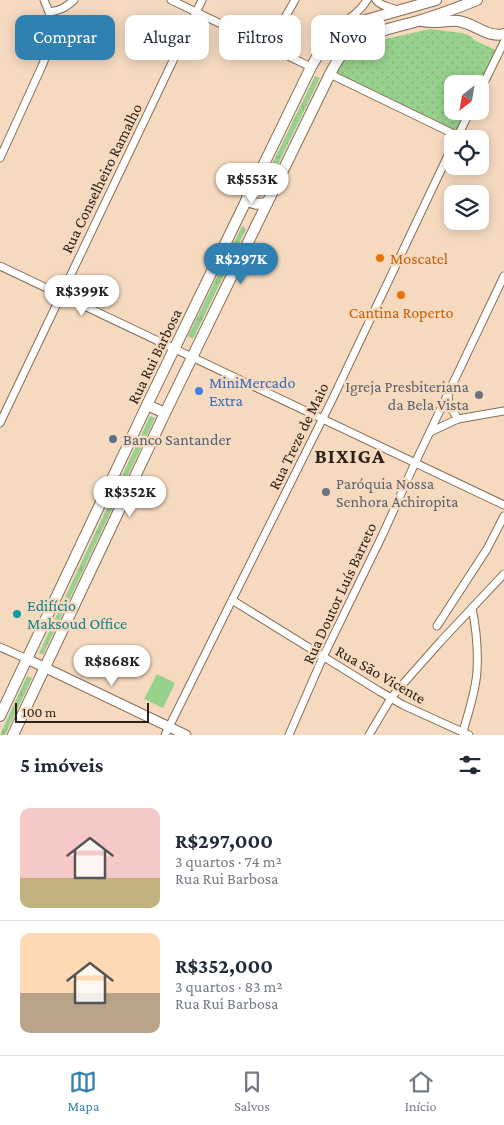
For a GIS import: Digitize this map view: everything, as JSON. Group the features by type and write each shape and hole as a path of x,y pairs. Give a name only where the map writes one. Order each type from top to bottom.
{"main road":[{"path":"384,15 436,0"},
{"path":"13,735 165,413 330,74 346,49 358,40 476,0"},
{"path":"418,21 429,23 458,21 494,35 504,34"},
{"name":"Rua Rui Barbosa","path":"0,716 174,348 315,60"},
{"path":"247,198 247,200 254,204 267,203"},
{"path":"238,217 242,215 248,217 256,226"},
{"path":"147,405 165,413"}],"street":[{"path":"0,158 54,36 49,12 44,0"},
{"path":"49,12 59,11 74,0"},
{"path":"170,0 219,23"},
{"name":"Rua Conselheiro Ramalho","path":"0,423 202,0"},
{"path":"286,15 295,0"},
{"name":"Rua Rui Barbosa","path":"354,15 362,9 367,0"},
{"path":"376,0 379,4 386,7 394,7 400,11"},
{"path":"488,75 504,42"},
{"path":"296,60 310,67"},
{"path":"330,74 444,131"},
{"name":"Rua Treze de Maio","path":"167,731 323,419 444,164"},
{"path":"0,266 504,505"},
{"name":"Rua Doutor Luís Barreto","path":"289,735 323,657 504,276"},
{"path":"448,394 449,405 458,419"},
{"path":"430,432 458,419 504,411"},
{"path":"437,626 487,549 504,516"},
{"path":"369,735 391,698 441,640 504,574"},
{"name":"Rua São Vicente","path":"232,600 391,698 466,734"},
{"path":"466,734 477,671 475,622 472,608"},
{"path":"0,647 167,731 186,735"}],"green space":[{"path":"430,29 462,33 496,50 484,75 444,75 444,120 462,120 457,130 336,74 344,60 385,60 385,39"},
{"path":"315,76 320,78 263,195 258,193"},
{"path":"242,226 246,229 193,339 188,336"},
{"path":"150,416 155,418 43,655 39,653"},
{"path":"157,674 175,683 163,708 144,699"},
{"path":"27,676 32,678 5,735 0,735"}],"place":[{"name":"Moscatel","path":"380,258"},
{"name":"Cantina Roperto","path":"401,295"},
{"name":"MiniMercado Extra","path":"199,391"},
{"name":"Igreja Presbiteriana da Bela Vista","path":"479,395"},
{"name":"Banco Santander","path":"113,439"},
{"name":"Paróquia Nossa Senhora Achiropita","path":"326,492"},
{"name":"Edifício Maksoud Office","path":"17,614"}],"district":[{"name":"BIXIGA","path":"350,456"}]}
